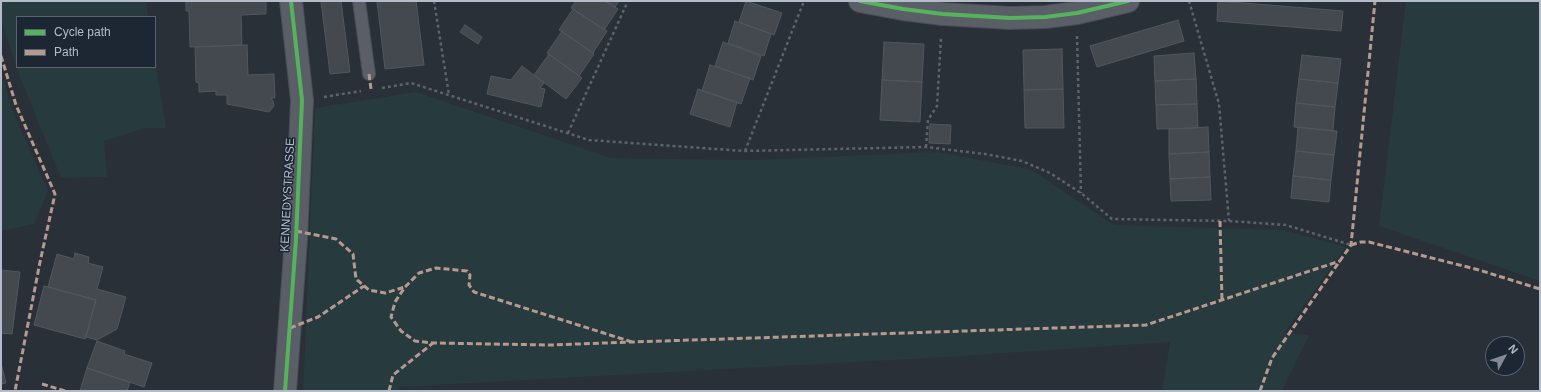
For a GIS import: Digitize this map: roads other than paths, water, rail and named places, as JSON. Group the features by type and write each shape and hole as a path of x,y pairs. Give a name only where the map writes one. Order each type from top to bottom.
{"street":[{"name":"KENNEDYSTRASSE","path":"285,391 296,239 302,100 291,1"},
{"path":"860,1 903,9 943,14 1010,18 1045,17 1077,13 1128,1"}],"lane":[{"path":"359,1 369,74"}]}
